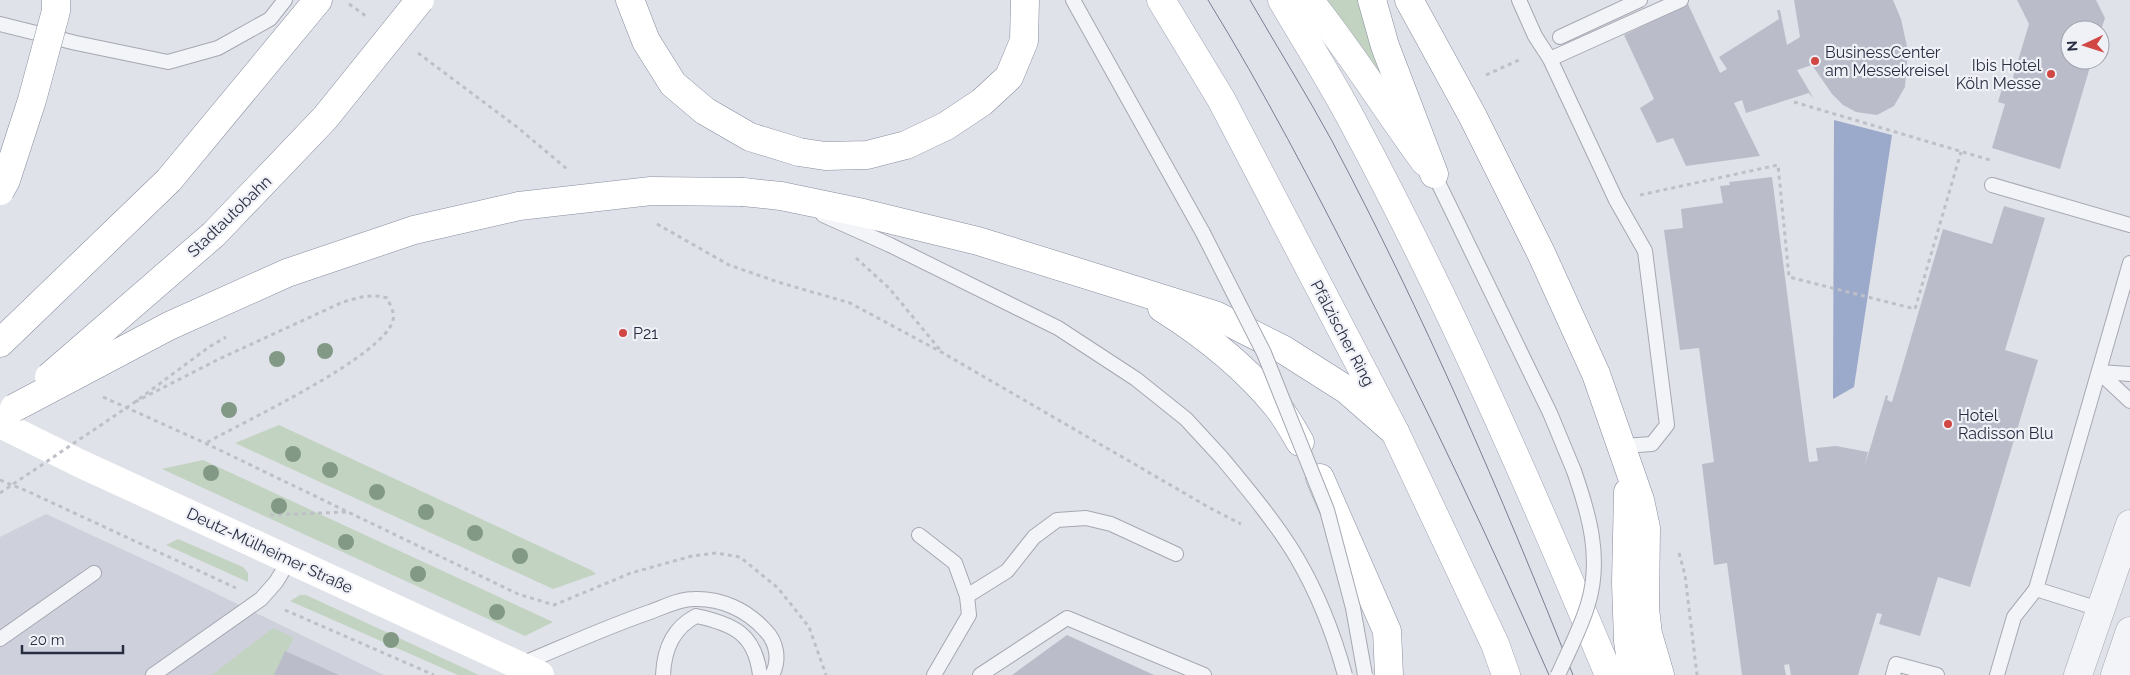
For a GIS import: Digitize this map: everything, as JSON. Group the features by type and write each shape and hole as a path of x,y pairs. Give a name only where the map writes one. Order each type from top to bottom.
{"main road":[{"path":"0,191 6,180 32,100 56,11 56,0"},
{"path":"0,343 169,180 318,0"},
{"name":"Stadtautobahn","path":"5,417 214,234 325,118 420,0"},
{"path":"630,0 646,41 673,84 705,111 750,137 799,152 826,156 867,155 899,147 946,126 982,102 1009,77 1024,41 1024,0"},
{"name":"Pfälzischer Ring","path":"1161,0 1221,99 1395,432 1495,644 1506,675"},
{"path":"1282,0 1354,123 1453,320 1536,499 1609,675"},
{"path":"1309,0 1335,32 1388,111 1434,174"},
{"path":"1372,0 1385,46 1434,174"},
{"path":"1409,0 1472,115 1541,253 1596,374 1640,500 1646,528 1645,609 1648,634 1660,675"},
{"path":"5,417 169,326 279,277 414,230 519,206 651,191 743,192 781,196 863,213 978,241 1215,314 1284,350 1348,390 1395,432"},
{"path":"1129,288 1197,330 1242,369 1278,407 1314,464 1387,630 1389,675"},
{"name":"Deutz-Mülheimer Straße","path":"5,417 79,463 529,670"},
{"path":"1626,458 1626,583 1628,641 1633,675"}],"street":[{"path":"2078,675 2102,610 2130,524"},
{"path":"2115,675 2130,631"}],"lane":[{"path":"0,24 76,43 168,62 218,48 270,19 285,0"},
{"path":"1073,0 1204,233 1264,353 1327,510 1352,608 1365,675"},
{"path":"1519,0 1535,36 1550,59 1616,200 1645,251 1667,425 1652,444 1626,458"},
{"path":"1560,37 1640,0"},
{"path":"1550,59 1681,0"},
{"path":"1434,174 1550,413 1574,471 1588,514 1594,557 1588,603 1558,675"},
{"path":"1992,185 2130,225"},
{"path":"781,196 890,246 1058,328 1136,378 1186,419 1248,490 1297,558 1321,608 1345,675"},
{"path":"1998,675 2014,617 2036,589 2130,263"},
{"path":"2099,372 2130,374"},
{"path":"2099,372 2130,402"},
{"path":"967,596 1007,571 1034,537 1057,520 1086,518 1111,524 1176,554"},
{"path":"919,535 955,564 963,580 967,596 969,615 934,675"},
{"path":"154,675 261,599 276,582 290,559"},
{"path":"0,638 94,574"},
{"path":"2036,589 2102,610"},
{"path":"529,670 632,618 679,601 694,598 716,601 738,608 767,632 775,646 777,658 776,667 772,675"},
{"path":"664,675 666,652 675,634 687,621 696,616 730,626 745,637 758,657 760,675"},
{"path":"980,675 1067,618 1204,675"},
{"path":"1893,675 1896,664 1937,675"}],"path":[{"path":"344,0 367,16"},
{"path":"413,49 517,126 569,170"},
{"path":"1489,74 1529,55 1550,59"},
{"path":"1616,200 1778,165 1789,277 1915,309 1961,152 1794,102"},
{"path":"650,220 729,265 778,282 850,303 943,353 1210,508 1245,525"},
{"path":"849,252 889,288 943,353"},
{"path":"135,402 219,359 342,302 379,295 387,298 392,307 393,319 387,332 356,359 315,385 205,443"},
{"path":"0,493 135,402 172,372 235,332"},
{"path":"102,396 205,443 518,594 554,605 631,573 692,556 716,553 740,557 778,588 809,627 826,675"},
{"path":"0,480 261,599 434,675"},
{"path":"268,515 347,512"}],"shaded area":[{"path":"46,514 180,576 384,675 0,675 0,537"}],"green space":[{"path":"1327,0 1361,0 1391,101"},
{"path":"279,425 596,574 553,589 235,443"},
{"path":"203,460 553,622 525,636 162,469"},
{"path":"178,539 243,567 248,573 248,582 166,545"},
{"path":"300,595 306,595 479,675 458,675 290,601"},
{"path":"273,628 294,638 274,675 212,675"}],"water":[{"path":"1834,120 1892,135 1854,387 1833,399"}],"building":[{"path":"1794,0 1893,0 1901,19 1908,51 1905,87 1894,106 1877,115 1856,112 1843,105 1832,94 1812,65 1797,70 1814,99 1809,93 1746,113 1742,100 1734,103 1760,156 1686,166 1673,138 1657,143 1640,108 1654,99 1624,35 1688,4 1720,73 1727,69 1719,57 1779,19 1777,10 1780,10 1787,45 1800,37"},
{"name":"Ibis Hotel Köln Messe","path":"2017,0 2096,0 2105,18 2104,20 2060,20 2060,70 2089,70 2060,169 1992,148 2005,104 1998,102 2003,85 2010,87 2029,24"},
{"name":"Hotel Radisson Blu","path":"1772,177 1809,462 1818,461 1816,448 1836,446 1868,452 1865,465 1886,395 1888,396 1887,400 1892,402 1943,229 1992,244 2004,206 2045,218 2005,350 2038,360 1970,587 1938,577 1920,636 1879,624 1882,614 1877,613 1858,675 1791,675 1789,664 1784,665 1786,675 1742,675 1727,563 1714,565 1702,464 1714,462 1699,348 1680,350 1664,230 1683,228 1681,209 1723,203 1720,186 1730,185 1729,182"},
{"path":"1067,635 1154,675 1012,675"},
{"path":"285,651 339,675 274,675"}],"tram line":[{"path":"1208,0 1288,138 1386,329 1458,476 1549,675"},
{"path":"1250,0 1332,141 1398,271 1460,404 1518,539 1573,675"}],"place":[{"name":"BusinessCenter am Messekreisel","path":"1815,61"},
{"name":"Ibis Hotel Köln Messe","path":"2051,74"},
{"name":"P21","path":"623,333"},
{"name":"Hotel Radisson Blu","path":"1948,424"}]}
